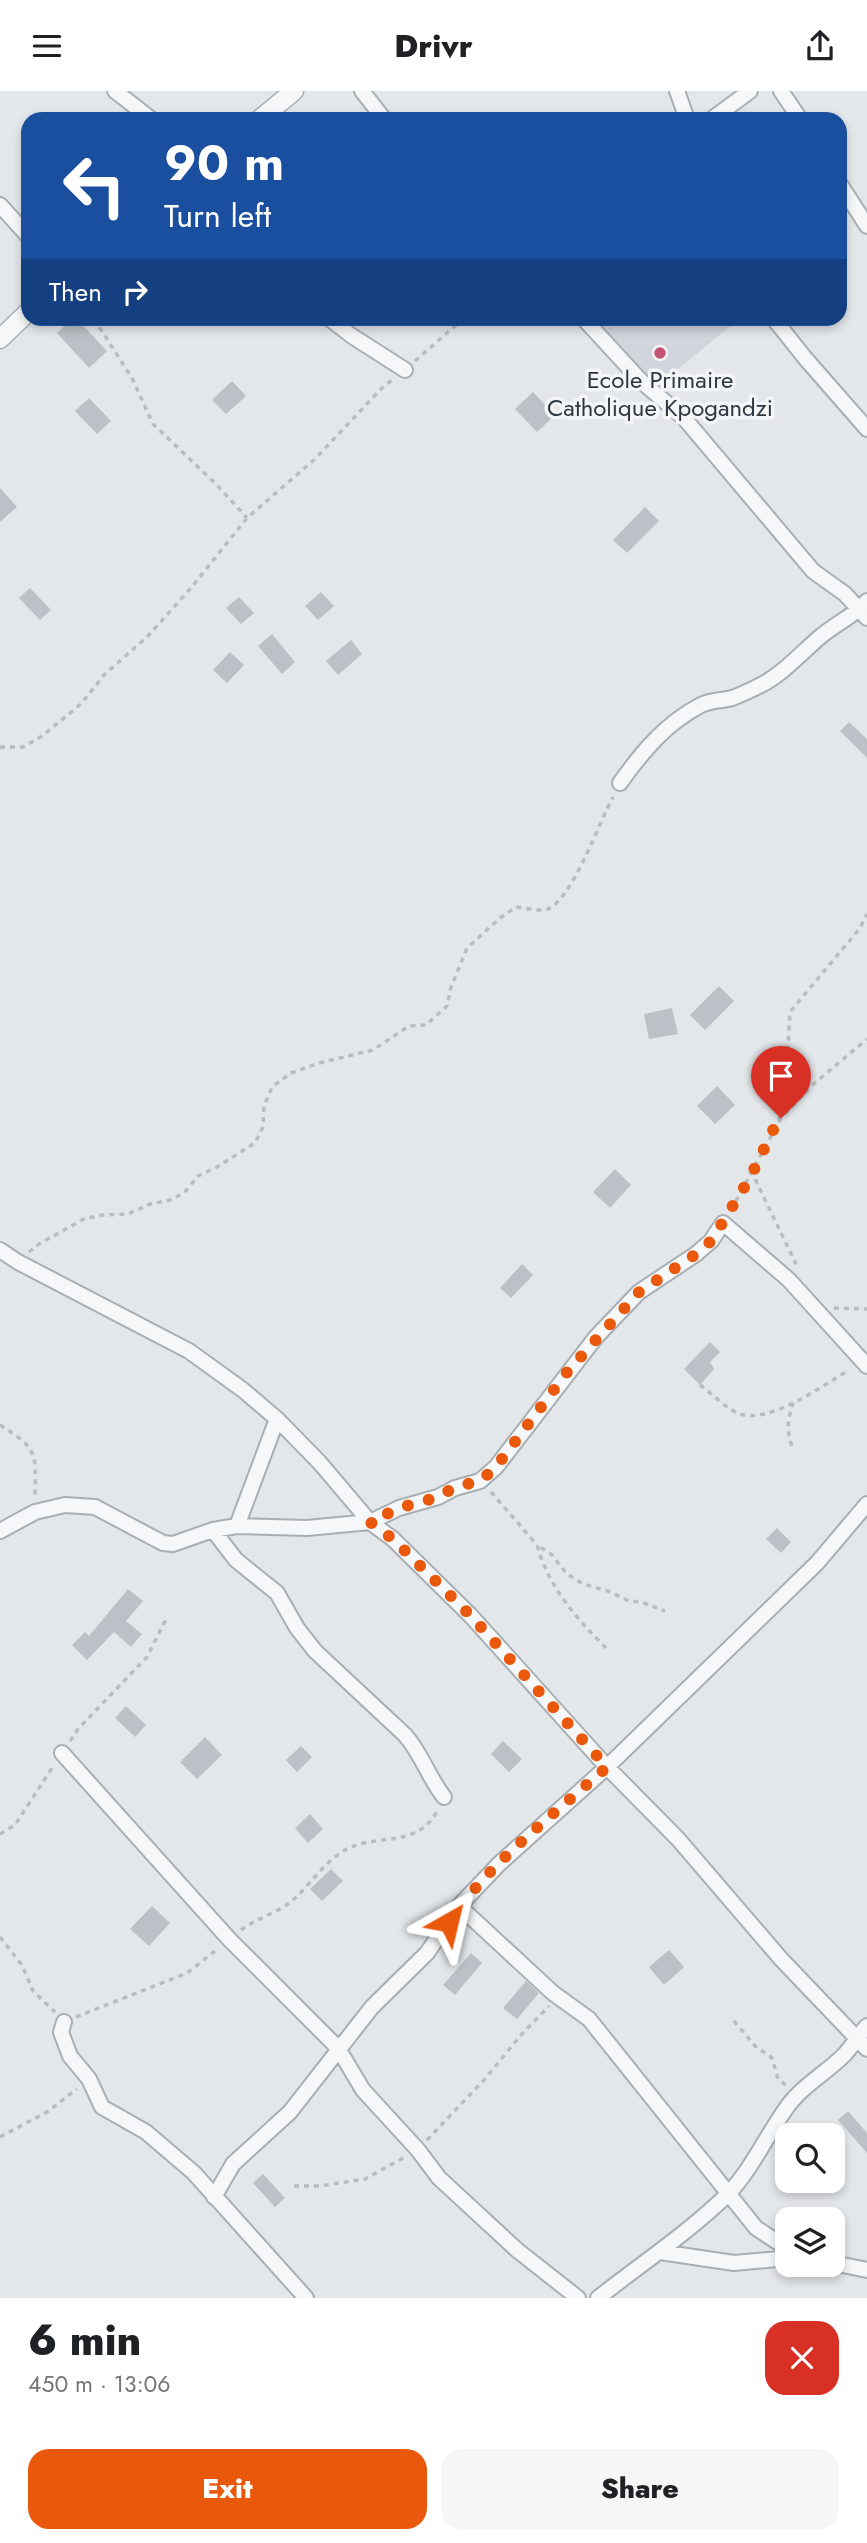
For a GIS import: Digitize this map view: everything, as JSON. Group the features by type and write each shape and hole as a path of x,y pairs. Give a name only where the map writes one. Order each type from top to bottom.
{"street":[{"path":"115,91 142,112"},
{"path":"268,112 294,91"},
{"path":"362,91 378,112"},
{"path":"677,91 684,112"},
{"path":"722,112 750,91"},
{"path":"781,91 795,112"},
{"path":"847,195 867,226"},
{"path":"0,205 21,228"},
{"path":"0,339 21,319"},
{"path":"339,326 405,370"},
{"path":"590,326 641,381 684,418 813,571 865,610 821,636 795,661 763,684 731,698 716,699 701,705 667,727 638,757 620,783"},
{"path":"780,326 867,429"},
{"path":"0,1531 35,1512 65,1505 95,1507 163,1543 173,1543 213,1530 237,1526 307,1528 370,1522 399,1508 438,1497 455,1487 480,1481 496,1467 596,1337 639,1292 711,1241 723,1223 767,1258 821,1313 865,1364"},
{"path":"0,1250 189,1351 243,1389 277,1419 320,1463 370,1522 393,1539 471,1616 607,1767 678,1839 781,1959 867,2049"},
{"path":"237,1526 277,1419"},
{"path":"214,2197 233,2164 290,2112 372,2007 427,1953 459,1906 499,1864 607,1767 817,1563 867,1504"},
{"path":"213,1530 236,1560 277,1593 297,1628 315,1651 418,1750 431,1781 444,1797"},
{"path":"62,1753 229,1939 338,2048 363,2090 418,2150 439,2178 517,2250 578,2298"},
{"path":"459,1906 554,1993 589,2019 756,2228 775,2240"},
{"path":"64,2022 61,2032 70,2056 89,2079 102,2107 146,2132 194,2173 306,2298"},
{"path":"598,2298 660,2252 729,2193 786,2108 798,2094 845,2054 867,2026"},
{"path":"660,2252 734,2263 775,2260"},
{"path":"845,2265 867,2270"}],"path":[{"path":"99,326 132,378 153,424 217,485 247,518"},
{"path":"0,747 23,747 42,736 81,704 105,674 147,637 191,588 247,518 315,459 381,389 455,326"},
{"path":"18,1262 39,1244 84,1219 128,1214 150,1204 170,1201 184,1193 198,1176 256,1143 263,1127 264,1106 272,1087 291,1073 318,1063 373,1050 409,1026 426,1025 447,1006 467,948 516,907 545,910 559,902 620,783"},
{"path":"778,1122 787,1067 790,1012 860,928 867,914"},
{"path":"723,1223 756,1167 778,1122 810,1087 867,1039"},
{"path":"756,1167 757,1181 796,1265"},
{"path":"821,1313 838,1307 867,1309"},
{"path":"700,1385 739,1414 757,1415 793,1403 865,1364"},
{"path":"792,1446 788,1420 793,1403"},
{"path":"0,1425 27,1442 36,1463 35,1512"},
{"path":"480,1481 567,1574 583,1584 665,1611"},
{"path":"537,1545 544,1568 556,1588 575,1615 606,1648"},
{"path":"0,1834 15,1825 78,1729 147,1657 167,1617"},
{"path":"0,1937 22,1965 33,1991 64,2022 187,1973 247,1925 291,1902 329,1862 345,1850 361,1843 412,1835 427,1824 444,1797"},
{"path":"294,2186 320,2186 365,2179 418,2150 552,2003 554,1993"},
{"path":"734,2021 755,2046 772,2058 778,2079 798,2094"},
{"path":"0,2137 47,2112 89,2079"}],"shaded area":[{"name":"Ecole Primaire Catholique Kpogandzi","path":"597,326 730,326 655,388"}],"building":[{"path":"64,326 84,326 107,351 89,368 57,333"},
{"path":"232,381 246,396 226,414 212,400"},
{"path":"533,392 555,415 537,432 515,409"},
{"path":"89,398 111,421 97,434 75,411"},
{"path":"0,488 17,507 0,522"},
{"path":"645,507 659,521 627,553 613,540"},
{"path":"30,588 51,610 40,620 19,598"},
{"path":"321,592 334,606 318,620 305,606"},
{"path":"239,597 254,613 241,624 226,608"},
{"path":"272,634 295,662 282,674 258,646"},
{"path":"351,640 362,654 338,675 326,661"},
{"path":"230,652 244,665 227,683 213,670"},
{"path":"849,722 867,739 867,758 840,731"},
{"path":"719,986 734,1001 705,1030 690,1015"},
{"path":"672,1008 678,1034 649,1039 644,1014"},
{"path":"717,1086 735,1105 715,1124 697,1106"},
{"path":"615,1169 631,1185 610,1208 593,1192"},
{"path":"522,1264 533,1275 511,1298 500,1288"},
{"path":"710,1342 720,1352 710,1362 714,1369 700,1385 684,1369"},
{"path":"777,1528 791,1542 781,1553 766,1539"},
{"path":"128,1589 143,1601 126,1621 142,1634 131,1647 114,1632 87,1660 72,1645 85,1632 89,1636"},
{"path":"126,1706 146,1725 135,1737 115,1718"},
{"path":"205,1737 222,1755 197,1779 180,1762"},
{"path":"503,1741 522,1759 509,1772 491,1754"},
{"path":"301,1746 312,1757 297,1772 286,1760"},
{"path":"310,1814 323,1829 308,1843 295,1828"},
{"path":"331,1869 343,1881 322,1901 310,1889"},
{"path":"152,1906 170,1923 149,1946 130,1929"},
{"path":"669,1950 684,1967 664,1985 649,1967"},
{"path":"471,1953 482,1963 455,1995 443,1985"},
{"path":"526,1981 539,1993 517,2019 503,2008"},
{"path":"848,2111 867,2133 867,2153 845,2128 845,2123 838,2120"},
{"path":"263,2174 285,2198 275,2207 253,2183"}],"place":[{"name":"Ecole Primaire Catholique Kpogandzi","path":"660,353"}],"route":[{"path":"449,1922 474,1888 607,1767 471,1616 393,1539 370,1522 399,1508 438,1497 455,1487 480,1481 496,1467 596,1337 639,1292 711,1241 750,1178 781,1118"}]}
